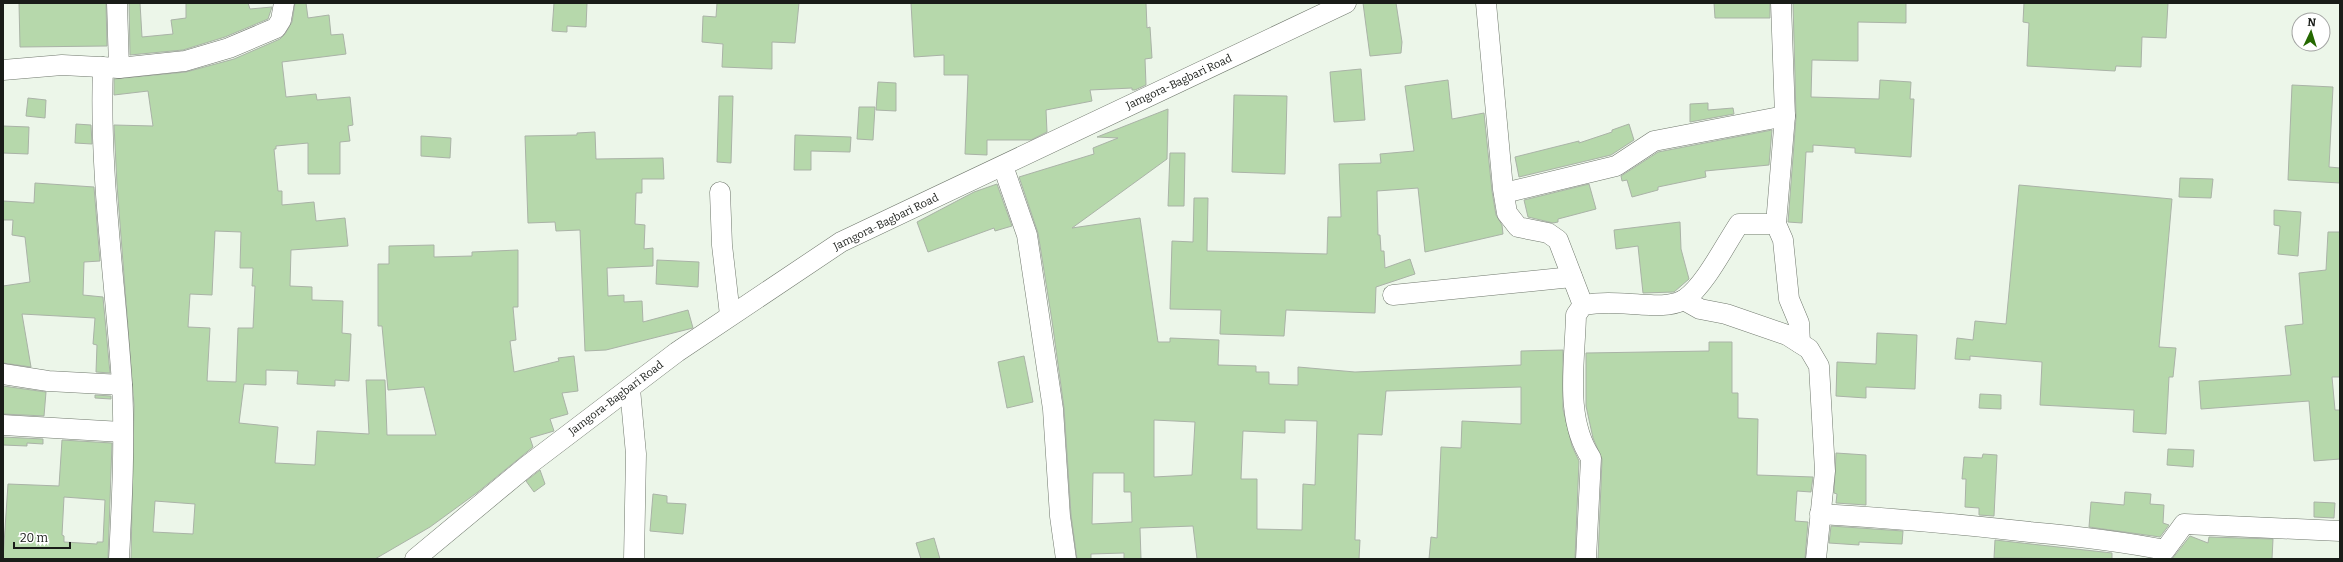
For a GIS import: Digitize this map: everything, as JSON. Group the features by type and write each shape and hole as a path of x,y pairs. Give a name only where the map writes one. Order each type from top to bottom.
{"street":[{"path":"116,3 111,67 101,115 122,385 123,481 119,559"},
{"path":"3,70 62,65 111,67 185,61 229,48 276,28 281,20 284,3"},
{"name":"Jamgora-Bagbari Road","path":"415,559 527,466 677,352 730,315 841,242 1346,3"},
{"path":"1486,3 1507,213 1518,227 1548,233 1558,240 1582,305"},
{"path":"1781,3 1785,116 1776,224 1783,240 1788,292 1799,323 1800,343"},
{"path":"1504,193 1616,166 1654,141 1785,116"},
{"path":"1002,166 1027,235 1053,409 1060,516 1066,559"},
{"path":"720,192 722,244 730,315"},
{"path":"1586,559 1591,458 1583,446 1574,406 1576,315 1582,305 1605,301 1667,305 1684,300 1696,289 1739,224 1776,224"},
{"path":"1393,295 1572,277"},
{"path":"1684,300 1700,309 1765,326 1800,343 1809,349 1819,366 1825,471 1816,559"},
{"path":"3,374 48,381 122,385"},
{"path":"630,389 636,454 634,559"},
{"path":"3,425 122,432"},
{"path":"1820,514 1895,518 2023,531 2125,542 2165,550 2184,524 2340,531"}],"building":[{"path":"19,3 106,3 107,46 20,47"},
{"path":"129,3 140,3 142,37 173,34 171,20 186,18 186,3 248,3 250,9 272,7 268,19 225,37 183,50 130,55"},
{"path":"295,3 306,3 308,18 329,15 331,35 343,34 346,54 282,62 286,97 316,94 317,100 350,97 353,125 348,126 350,141 340,142 340,174 308,174 308,143 276,146 276,149 274,149 278,191 282,191 282,205 314,202 316,221 345,218 348,246 291,250 290,286 312,287 312,300 343,301 342,333 351,334 349,381 335,380 335,386 297,384 298,371 266,370 266,385 244,384 239,423 278,427 275,463 315,465 317,431 369,434 366,380 385,380 387,435 436,435 424,387 388,390 382,326 378,326 378,264 389,264 389,246 434,245 434,257 472,256 472,252 518,250 518,307 513,307 516,340 510,341 514,372 559,361 558,358 574,356 578,391 562,393 568,414 550,419 554,431 530,438 533,447 478,492 430,527 375,559 131,559 134,405 117,185 114,125 153,126 148,91 114,95 114,79 186,72 234,59 280,39 285,34 292,22","holes":["215,231 241,232 240,268 253,268 252,286 255,286 253,328 238,328 236,382 207,381 210,328 188,327 190,294 212,295","155,501 195,504 193,534 153,532"]},
{"path":"554,3 587,3 586,27 567,26 567,32 552,31"},
{"path":"717,3 799,3 795,43 772,42 772,69 722,67 723,44 702,42 703,16 716,17"},
{"path":"911,3 1146,3 1147,28 1150,27 1152,58 1145,59 1146,85 1135,90 1132,90 1132,88 1090,90 1092,101 1046,110 1047,132 1031,140 987,140 987,155 965,154 968,75 944,75 944,55 914,57"},
{"path":"1363,3 1396,3 1402,42 1401,53 1370,56"},
{"path":"1714,3 1770,3 1770,18 1715,18"},
{"path":"1793,3 1906,3 1906,23 1858,22 1858,61 1812,60 1811,97 1879,99 1880,80 1911,82 1910,99 1914,99 1911,157 1855,153 1855,148 1813,145 1813,152 1806,152 1802,223 1788,222 1796,117"},
{"path":"2024,3 2168,3 2166,38 2142,37 2141,67 2116,66 2115,71 2027,66 2029,23 2023,22"},
{"path":"1361,69 1365,120 1334,122 1330,72"},
{"path":"1448,80 1452,119 1484,113 1492,191 1496,215 1502,225 1503,234 1425,252 1418,188 1377,191 1378,235 1380,235 1381,251 1384,251 1385,268 1410,259 1415,274 1376,287 1375,313 1286,310 1284,336 1220,334 1221,310 1170,309 1172,241 1193,242 1194,198 1208,198 1207,251 1327,254 1328,217 1341,217 1339,164 1381,163 1380,154 1414,151 1405,86"},
{"path":"878,82 896,83 896,111 876,110"},
{"path":"2292,85 2333,87 2329,167 2340,168 2340,183 2288,180"},
{"path":"1234,95 1287,96 1285,174 1232,172"},
{"path":"719,96 733,96 731,163 717,162"},
{"path":"28,98 46,100 45,118 26,116"},
{"path":"1708,103 1708,110 1733,108 1734,114 1690,122 1690,104"},
{"path":"859,107 875,107 873,140 857,139"},
{"path":"1168,109 1167,159 1072,228 1140,218 1158,342 1170,342 1170,338 1219,340 1218,365 1256,366 1256,372 1269,372 1269,384 1298,385 1298,367 1355,372 1521,365 1521,351 1563,350 1563,409 1572,446 1579,461 1575,559 1429,559 1431,537 1437,538 1441,447 1461,448 1462,421 1521,424 1521,387 1386,391 1382,435 1358,434 1355,540 1360,540 1359,559 1197,559 1193,526 1140,528 1141,559 1124,559 1124,553 1091,554 1091,559 1077,559 1071,515 1064,408 1052,321 1038,233 1019,177 1094,154 1093,148 1118,138 1097,137","holes":["1154,420 1195,422 1192,475 1154,477","1285,420 1317,421 1315,485 1303,484 1302,530 1257,529 1257,479 1241,479 1243,431 1285,433","1093,473 1124,473 1124,492 1131,492 1132,522 1092,524"]},
{"path":"76,124 91,125 92,144 75,143"},
{"path":"1629,124 1634,140 1611,155 1519,177 1515,157 1579,141 1579,143 1612,132 1612,130"},
{"path":"3,126 29,127 28,154 3,153"},
{"path":"1772,130 1769,165 1705,171 1706,177 1658,187 1658,190 1632,197 1627,180 1622,181 1621,176 1658,152"},
{"path":"595,132 596,159 663,158 664,179 642,179 642,193 636,193 635,224 645,225 644,249 653,248 653,266 607,268 608,296 624,295 624,302 642,301 643,322 688,310 693,328 606,350 585,351 580,230 556,231 555,222 528,223 525,136 577,135 577,133"},
{"path":"795,135 851,137 850,152 811,151 811,170 794,170"},
{"path":"421,136 451,138 450,158 421,156"},
{"path":"1170,153 1185,153 1184,206 1168,206"},
{"path":"2180,178 2213,179 2211,198 2179,197"},
{"path":"35,183 94,187 100,261 84,262 83,295 103,297 110,373 96,372 97,345 93,344 95,318 22,314 31,367 3,363 3,286 30,282 25,237 12,235 13,220 3,220 3,201 34,203"},
{"path":"997,184 1012,226 995,231 994,228 928,252 917,222 974,192"},
{"path":"1589,184 1596,209 1558,219 1558,222 1553,223 1528,217 1524,200"},
{"path":"2019,185 2172,199 2159,347 2176,348 2173,377 2169,377 2166,434 2133,432 2134,410 2040,405 2042,362 1970,356 1970,360 1955,359 1957,338 1973,340 1975,321 2006,324"},
{"path":"2274,210 2301,212 2298,256 2278,254 2280,226 2274,225"},
{"path":"1680,222 1681,249 1689,279 1674,292 1643,293 1638,246 1616,249 1614,230"},
{"path":"2328,232 2340,232 2340,377 2332,377 2335,410 2340,410 2340,459 2314,461 2309,401 2201,409 2199,381 2291,375 2285,326 2303,324 2299,273 2326,270"},
{"path":"657,260 699,262 698,287 656,284"},
{"path":"1877,333 1917,335 1915,389 1866,387 1866,398 1836,396 1837,362 1876,364"},
{"path":"1709,342 1732,342 1732,393 1738,393 1738,418 1758,419 1757,475 1813,477 1811,492 1797,491 1795,521 1808,522 1805,559 1598,559 1602,459 1593,438 1586,406 1586,353 1709,351"},
{"path":"1024,356 1033,402 1007,408 998,362"},
{"path":"3,386 46,392 44,416 3,414"},
{"path":"1980,394 2001,395 2001,409 1979,408"},
{"path":"95,395 111,396 111,399 95,398"},
{"path":"3,437 43,439 43,444 27,443 27,446 3,445"},
{"path":"62,440 112,443 108,559 3,559 8,484 59,486","holes":["64,497 105,500 103,542 97,542 97,544 64,542 64,536 62,535"]},
{"path":"2168,449 2194,450 2193,467 2167,465"},
{"path":"1836,453 1866,455 1866,505 1836,503 1837,494 1834,493"},
{"path":"1983,454 1997,455 1994,516 1979,515 1979,508 1965,507 1966,479 1962,479 1964,457 1982,458"},
{"path":"540,470 545,484 534,492 526,481"},
{"path":"2125,492 2151,494 2150,504 2164,505 2163,523 2169,525 2160,537 2089,527 2091,502 2124,505"},
{"path":"653,494 667,496 667,503 686,504 683,534 650,531"},
{"path":"2314,502 2335,503 2334,518 2314,517"},
{"path":"1831,526 1903,531 1902,544 1859,542 1859,545 1829,543"},
{"path":"2190,536 2208,543 2209,537 2273,539 2272,559 2172,559"},
{"path":"934,538 940,559 921,559 916,543"},
{"path":"1995,540 2112,553 2112,559 1994,558"}]}
